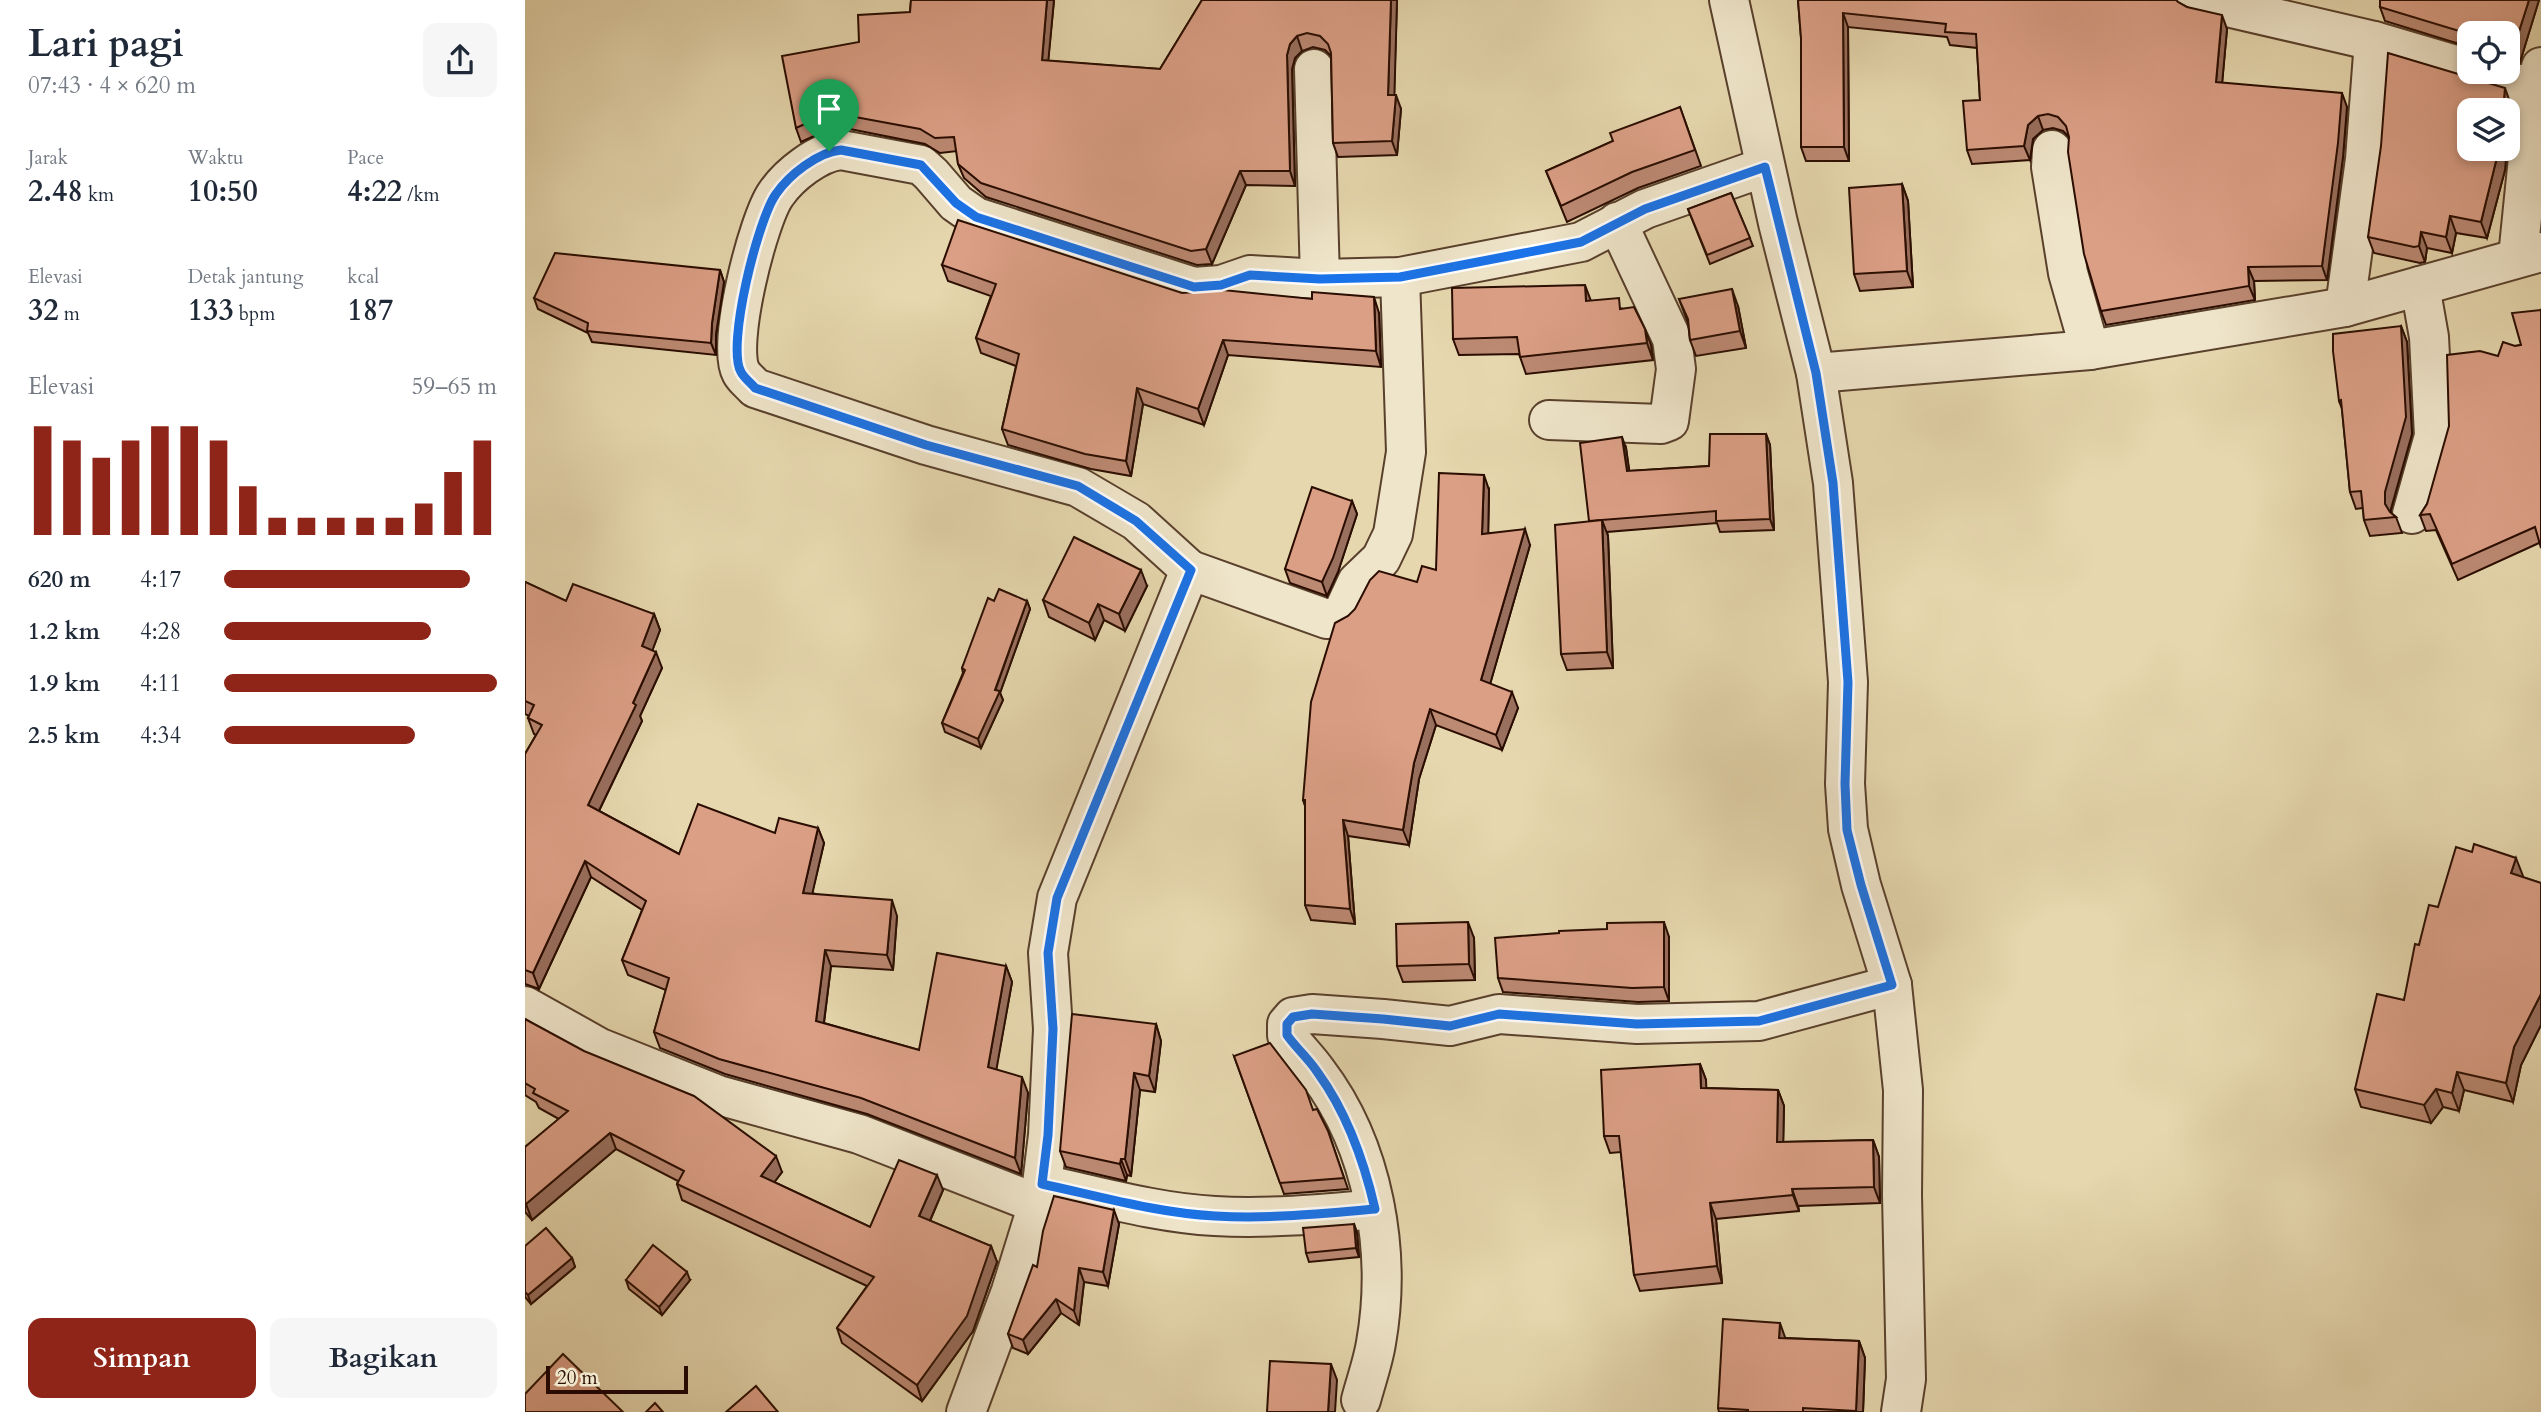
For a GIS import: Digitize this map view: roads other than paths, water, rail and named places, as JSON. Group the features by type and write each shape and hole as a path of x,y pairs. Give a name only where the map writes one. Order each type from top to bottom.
{"street":[{"path":"1729,0 1765,167 1816,373 1833,483 1848,682 1845,784 1847,830 1892,985 1903,1090 1906,1379 1901,1412"},
{"path":"2197,0 2374,41 2457,65"},
{"path":"2345,307 2365,159 2374,41"},
{"path":"1314,69 1320,279"},
{"path":"1816,373 2090,350 2345,307 2530,254 2538,78 2520,76"},
{"path":"1400,277 1406,452 1393,534 1381,559 1357,582 1344,610 1338,617 1327,619 1191,570 1136,521 1078,486 926,445 755,388 740,371 736,348 754,246 775,194 811,159 829,151 841,150 921,165 956,203 976,217 1194,287 1221,285 1250,275 1320,279 1400,277 1581,242 1645,209 1765,167"},
{"path":"2052,150 2052,167 2068,273 2090,350"},
{"path":"1549,420 1661,424 1669,421 1676,369 1672,339 1617,222"},
{"path":"2412,514 2434,436 2429,337 2420,286"},
{"path":"965,1412 1011,1291 1040,1194 1048,1135 1053,1029 1048,953 1057,898 1191,570"},
{"path":"1361,1400 1376,1345 1383,1288 1380,1231 1367,1175 1346,1121 1318,1072 1287,1035 1287,1024 1293,1017 1312,1014 1450,1026 1499,1014 1637,1024 1759,1021 1892,985"},
{"path":"525,1006 600,1048 718,1095 859,1134 1040,1194 1214,1216 1293,1217 1375,1209"}]}
